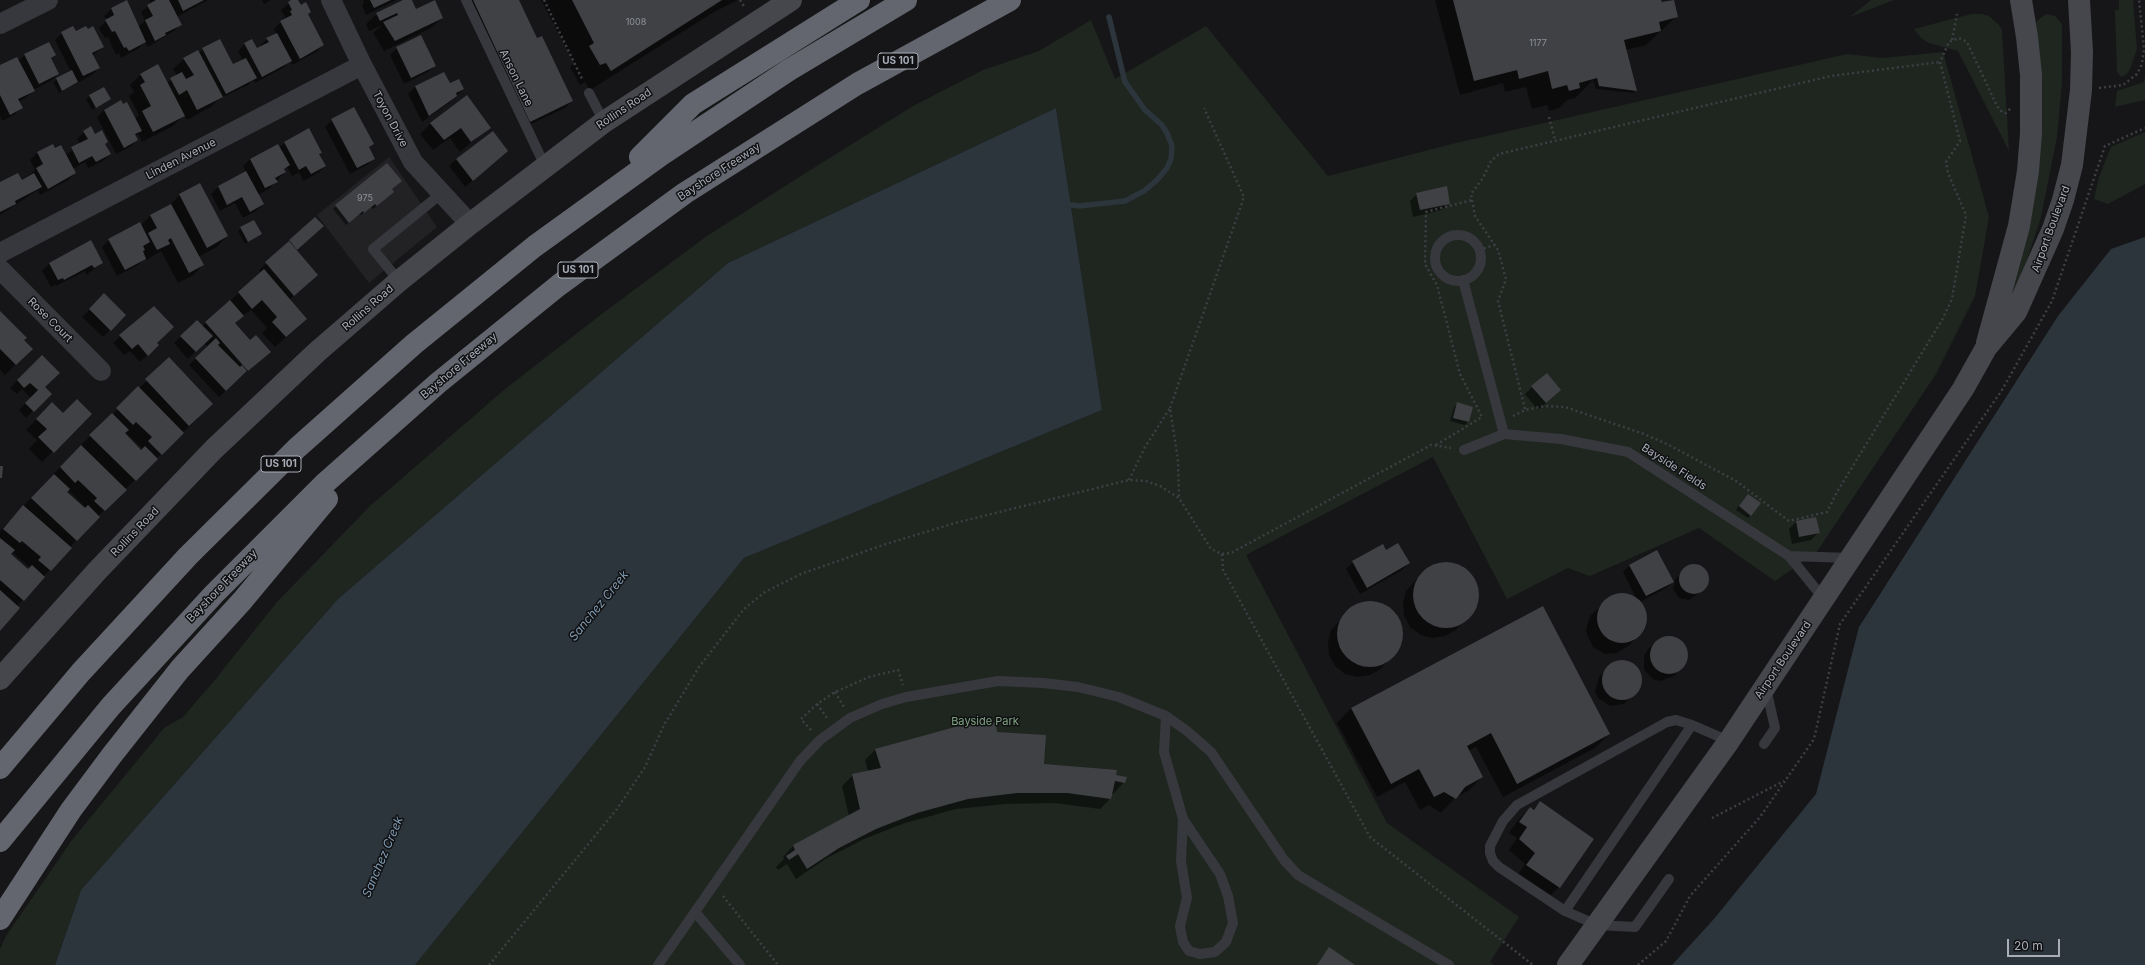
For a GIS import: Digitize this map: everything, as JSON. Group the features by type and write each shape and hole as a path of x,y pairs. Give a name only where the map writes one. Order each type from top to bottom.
{"highway":[{"path":"598,199 693,104 860,0"},
{"name":"US 101","path":"0,768 76,678 193,550 297,448 355,395 473,295 598,199 724,112 906,0"},
{"name":"Bayshore Freeway","path":"0,841 111,706 168,643 268,538 382,432 438,383 547,294 685,193 857,84 1010,0"},
{"path":"0,919 66,816 112,755 180,669 242,601 382,432"}],"main road":[{"name":"Rollins Road","path":"0,680 98,570 214,449 317,352 398,281 545,166 604,122 791,0"},
{"name":"Airport Boulevard","path":"1986,348 2020,226 2028,171 2031,133 2031,75 2021,0"},
{"name":"Airport Boulevard","path":"1568,965 1729,741 1963,389 1986,348 2016,312 2041,259 2055,222 2072,165 2081,90 2082,52 2079,0"}],"street":[{"path":"0,24 48,0"},
{"name":"Toyon Drive","path":"331,0 362,65 413,162 470,224"},
{"name":"Linden Avenue","path":"0,253 362,65"},
{"name":"Rose Court","path":"0,269 101,371"}],"lane":[{"name":"Anson Lane","path":"466,0 545,166"},
{"path":"589,93 604,122"},
{"path":"398,281 373,249 442,193"},
{"path":"1461,235 1474,242 1479,250 1479,266 1472,276 1463,280 1453,280 1440,273 1435,259 1438,245 1451,236 1461,235"},
{"path":"1463,280 1504,434"},
{"name":"Bayside Fields","path":"1464,450 1504,434 1561,439 1628,452 1789,556 1824,599"},
{"path":"1789,556 1851,558"},
{"path":"658,965 800,761 820,740 850,718 906,697 998,681 1043,682 1078,687 1119,697 1166,716 1187,731 1211,752 1284,860 1298,875 1449,965"},
{"path":"1764,744 1775,728 1766,686"},
{"path":"1166,716 1164,752 1183,819 1220,874 1228,896 1233,923 1226,942 1215,952 1200,954 1189,951 1183,942 1180,926 1187,898 1181,861 1183,819"},
{"path":"1669,879 1635,927 1598,925 1565,911 1493,861 1490,853 1490,846 1504,820 1517,805 1650,730 1676,720 1692,725 1729,741"},
{"path":"1565,911 1692,725"},
{"path":"695,912 740,965"}],"path":[{"path":"544,0 589,93"},
{"path":"740,0 745,8"},
{"path":"2081,90 2123,85 2137,74 2142,64 2144,49 2139,0"},
{"path":"1512,417 1525,410 1545,406 1565,407 1644,434 1736,481 1789,521 1827,512 1837,492 1942,320 1952,299 1966,215 1948,173 1946,162 1960,141 1940,62 1952,40 1957,14"},
{"path":"1952,40 1959,38 1964,39 1970,45 1997,106 2002,112 2006,112 2011,109 2012,101"},
{"path":"1525,410 1498,300 1506,279 1495,245 1475,216 1471,194 1491,161 1499,154 1831,76 1940,62"},
{"path":"1129,480 1145,446 1170,408 1244,197 1204,108"},
{"path":"1549,117 1555,140"},
{"path":"1638,965 1666,941 1690,896 1760,816 1814,739 1840,624 2002,390 2052,301 2106,146 2145,128"},
{"path":"1436,445 1482,417 1460,374 1437,285 1425,264 1426,212 1472,200"},
{"path":"1479,250 1495,245"},
{"path":"1170,408 1178,460 1179,498"},
{"path":"489,965 617,809 645,767 664,726 699,667 744,609 765,592 801,574 886,544 955,523 1129,480 1146,481 1160,486 1179,498 1211,549 1222,554 1231,553 1431,445 1464,450"},
{"path":"1222,554 1223,570 1370,837 1533,965"},
{"path":"801,719 817,704 835,692 869,677 898,670 906,697"},
{"path":"835,692 845,709"},
{"path":"817,704 834,729"},
{"path":"1712,818 1785,780"},
{"path":"727,890 723,897 778,965"}],"shaded area":[{"path":"389,157 437,227 369,283 317,215"}],"green space":[{"path":"1871,0 1894,0 1850,17"},
{"path":"2119,0 2133,0 2137,49 2130,69 2127,74 2121,77 2117,72 2115,10 2119,10"},
{"path":"1971,14 1982,14 1989,16 1999,25 2002,30 2009,151 1958,51 1929,43 1921,38 1914,29"},
{"path":"2046,14 2055,16 2062,24 2062,83 2057,137 2041,217 2026,263 2006,311 2035,27 2037,21"},
{"name":"Bayside Park","path":"1091,20 1115,79 1206,26 1328,176 1456,143 1847,54 1882,58 1943,52 1989,217 1975,296 1936,374 1816,553 1775,581 1699,528 1590,576 1568,568 1507,599 1433,457 1246,555 1387,823 1519,917 1490,962 1494,965 415,965 744,558 1102,410 1056,108 728,263 338,599 81,890 55,965 0,965 0,949 6,936 72,840 164,728 183,717 214,681 277,602 370,506 505,389 603,313 707,236 804,174 913,106 983,70 1039,51"},
{"path":"2145,74 2145,100 2115,107 2117,91 2144,82"},
{"path":"2145,132 2145,184 2108,204 2094,199 2099,177 2111,147"}],"water":[{"path":"1056,108 1102,410 744,558 415,965 55,965 81,890 338,599 728,263"},
{"path":"2145,237 2145,965 1672,965 1713,920 1816,794 1859,627 2058,316 2111,249"}],"building":[{"path":"127,0 146,42 129,51 126,47 124,48 115,31 112,32 105,20 114,15 111,8"},
{"path":"156,0 169,0 182,25 165,33 166,35 155,41 145,20 153,16 147,5"},
{"path":"178,0 204,0 183,11"},
{"path":"291,0 298,0 301,5 306,2 311,12 308,14 324,45 300,59 280,21 292,15 290,11 292,10 288,2"},
{"path":"370,0 391,0 374,8"},
{"path":"403,0 412,0 416,9 435,0 443,18 395,41 383,22 398,15 397,13 380,21 376,13"},
{"path":"473,0 519,0 537,38 542,36 573,101 530,122"},
{"path":"572,0 722,0 611,71 606,63 600,65 589,46 594,43"},
{"path":"1453,0 1661,0 1662,2 1674,0 1678,17 1659,22 1661,31 1624,40 1637,91 1599,86 1597,78 1579,83 1580,88 1569,91 1567,85 1552,89 1548,71 1519,79 1517,70 1474,81"},
{"path":"73,26 76,31 86,26 88,29 93,26 104,47 92,53 100,68 83,76 61,32"},
{"path":"277,33 292,61 262,77 244,43 252,39 257,48 269,42 266,38"},
{"path":"421,35 436,66 411,78 396,47"},
{"path":"220,39 233,64 246,58 257,78 226,94 202,48"},
{"path":"49,42 56,55 51,58 59,74 39,84 24,54"},
{"path":"198,50 223,97 197,110 187,90 179,95 170,78 182,72 186,79 194,75 183,58"},
{"path":"17,57 35,91 18,99 23,108 10,115 0,95 0,65"},
{"path":"158,64 185,116 153,132 142,111 151,106 140,85 145,82 140,74"},
{"path":"72,70 78,82 62,91 56,78"},
{"path":"444,72 450,83 459,79 464,89 456,93 457,96 429,116 415,86"},
{"path":"104,87 111,99 96,108 89,95"},
{"path":"467,95 491,128 471,142 461,128 444,140 430,123"},
{"path":"121,100 123,104 127,102 142,131 135,134 138,140 124,148 104,110"},
{"path":"354,107 374,144 369,147 375,159 357,168 331,119"},
{"path":"91,126 95,134 102,130 108,142 105,144 111,154 96,162 92,156 79,163 71,147 88,139 83,131"},
{"path":"309,128 322,153 319,154 326,166 311,174 306,166 299,170 284,142"},
{"path":"493,131 508,151 473,181 456,159"},
{"path":"53,144 55,148 61,145 76,173 48,189 36,168 43,164 37,152"},
{"path":"278,144 290,165 284,169 286,172 275,178 278,182 265,188 250,159"},
{"path":"387,163 402,181 392,189 394,192 377,206 375,204 364,213 363,211 349,223 335,205"},
{"path":"246,171 264,204 250,212 242,197 227,205 218,186"},
{"path":"18,173 22,180 34,173 42,187 15,201 16,204 0,212 0,182"},
{"path":"200,183 228,236 207,248 179,194"},
{"path":"1447,186 1450,204 1420,210 1416,193"},
{"path":"171,204 204,265 189,273 171,238 168,240 170,244 157,250 148,233 157,228 150,215"},
{"path":"315,217 324,226 297,250 289,240"},
{"path":"254,220 262,234 248,242 240,227"},
{"path":"140,222 150,242 143,246 146,259 125,270 108,239"},
{"path":"91,240 103,263 94,268 92,265 64,280 63,278 58,280 49,263"},
{"path":"289,241 318,275 294,296 265,262"},
{"path":"264,269 307,319 286,337 272,322 277,317 262,300 252,309 238,292"},
{"path":"104,293 126,315 111,331 89,309"},
{"path":"230,300 244,316 235,323 250,340 256,335 271,352 248,371 205,322"},
{"path":"154,306 174,327 157,343 159,345 148,356 138,344 132,349 119,335"},
{"path":"0,311 27,338 24,340 33,349 16,365 0,349"},
{"path":"197,320 213,336 196,352 180,336"},
{"path":"216,338 220,343 218,345 240,367 242,365 247,371 226,391 195,358"},
{"path":"42,355 60,373 45,387 52,394 34,412 25,403 38,390 30,383 24,388 17,380"},
{"path":"169,357 213,404 189,426 145,379"},
{"path":"1547,373 1561,390 1546,403 1531,386"},
{"path":"138,386 184,433 162,455 148,441 152,437 136,422 133,425 116,408"},
{"path":"77,399 92,414 54,453 38,437 47,429 36,419 52,402 63,413"},
{"path":"1457,402 1473,407 1469,422 1453,418"},
{"path":"112,413 129,430 125,433 141,450 145,446 158,459 136,481 89,435"},
{"path":"81,445 127,490 105,511 94,501 97,498 78,480 75,483 60,467"},
{"path":"0,466 3,466 2,478 0,478"},
{"path":"54,474 70,489 67,492 85,508 88,505 100,517 77,541 31,498"},
{"path":"1748,494 1761,503 1751,516 1739,506"},
{"path":"23,505 72,548 51,571 38,560 41,557 22,541 20,543 3,529"},
{"path":"1816,517 1820,533 1799,537 1796,521"},
{"path":"0,538 15,550 11,554 28,569 32,565 45,577 24,601 0,580"},
{"path":"1398,543 1410,563 1367,588 1352,561 1383,544 1386,550"},
{"path":"1657,550 1674,582 1646,596 1629,565"},
{"path":"1446,562 1459,565 1469,572 1476,582 1479,595 1476,608 1469,618 1459,625 1446,628 1433,625 1423,618 1416,608 1413,595 1416,582 1423,572 1433,565"},
{"path":"1694,564 1700,565 1708,573 1708,585 1700,593 1694,594 1688,593 1680,585 1679,579 1680,573 1688,565"},
{"path":"0,590 20,608 0,631"},
{"path":"1627,593 1632,594 1640,600 1646,608 1646,628 1640,636 1632,642 1617,643 1612,642 1604,636 1598,628 1597,613 1598,608 1604,600 1612,594"},
{"path":"1370,601 1383,604 1393,611 1400,621 1403,634 1400,647 1393,657 1383,664 1370,667 1357,664 1347,657 1340,647 1337,634 1340,621 1347,611 1357,604"},
{"path":"1543,606 1610,734 1517,784 1491,733 1467,746 1483,777 1465,787 1456,799 1444,792 1434,797 1419,769 1391,784 1351,708"},
{"path":"1665,636 1673,636 1683,641 1687,648 1687,662 1683,669 1673,674 1665,674 1655,669 1653,666 1650,659 1650,651 1655,641 1658,639"},
{"path":"1622,660 1636,666 1642,680 1636,694 1622,700 1608,694 1602,680 1608,666"},
{"path":"996,723 997,732 1046,735 1044,764 1117,770 1116,775 1127,777 1125,783 1115,781 1111,799 1067,793 1017,793 968,799 917,813 876,829 839,848 807,869 798,854 789,860 786,856 795,850 793,845 860,809 852,774 881,768 875,749 955,727"},
{"path":"1540,801 1594,839 1560,888 1526,865 1535,853 1519,839 1527,827 1519,822 1530,807 1534,810"},
{"path":"1329,947 1355,965 1317,965"}],"waterway":[{"name":"Sanchez Creek","path":"1065,204 1079,206 1125,201 1144,191 1157,180 1167,168 1171,159 1172,146 1167,133 1162,125 1145,110 1125,82 1109,17"}]}
